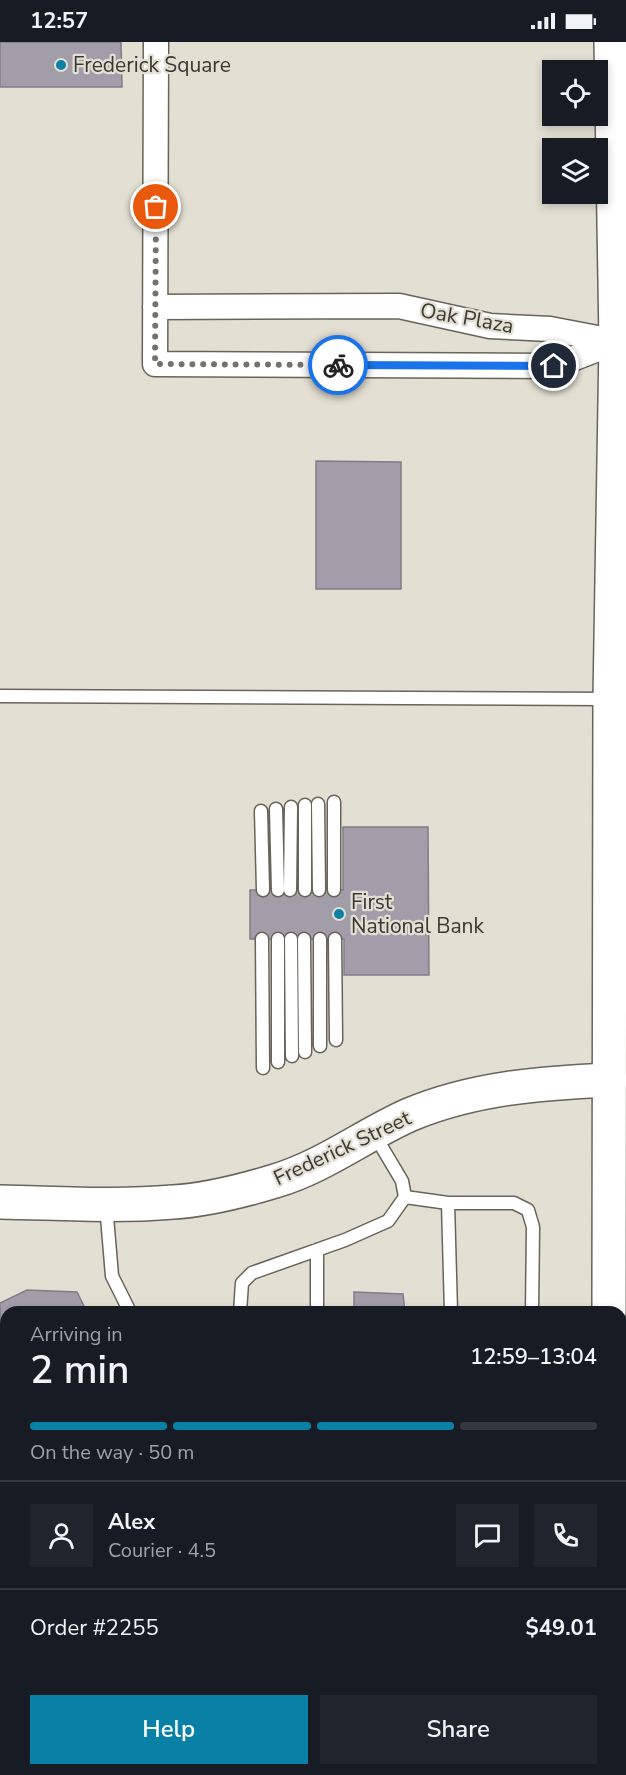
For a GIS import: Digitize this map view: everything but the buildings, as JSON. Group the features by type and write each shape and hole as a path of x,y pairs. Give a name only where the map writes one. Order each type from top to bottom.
{"main road":[{"path":"609,1306 610,1080 618,886 610,699 619,584 621,342 611,42"},
{"name":"Frederick Street","path":"0,1202 106,1204 175,1202 227,1194 277,1180 318,1162 409,1115 438,1104 489,1091 551,1083 610,1080"}],"street":[{"name":"Oak Plaza","path":"156,42 155,364 554,366 621,342"},
{"name":"Oak Plaza","path":"155,307 399,306 490,326 550,329 621,342"}],"lane":[{"path":"0,696 610,699"},
{"path":"334,802 334,890"},
{"path":"318,804 319,890"},
{"path":"305,805 305,890"},
{"path":"276,809 284,890 291,807"},
{"path":"261,810 263,890"},
{"path":"262,939 263,1068"},
{"path":"278,939 278,1062"},
{"path":"292,1056 298,939 305,1052"},
{"path":"320,939 320,1046"},
{"path":"335,939 336,1040"},
{"path":"240,1306 242,1283 252,1273 345,1240 388,1221 405,1197 402,1181 374,1134"},
{"path":"405,1197 448,1203 513,1203 528,1210 533,1227 532,1306"},
{"path":"448,1203 451,1306"},
{"path":"106,1204 112,1276 127,1306"},
{"path":"317,1250 317,1306"}],"way so far":[{"path":"156,207 155,364 338,365"}],"place":[{"name":"Frederick Square","path":"61,65"},
{"name":"First National Bank","path":"339,914"}],"route":[{"path":"338,365 554,366"}]}
